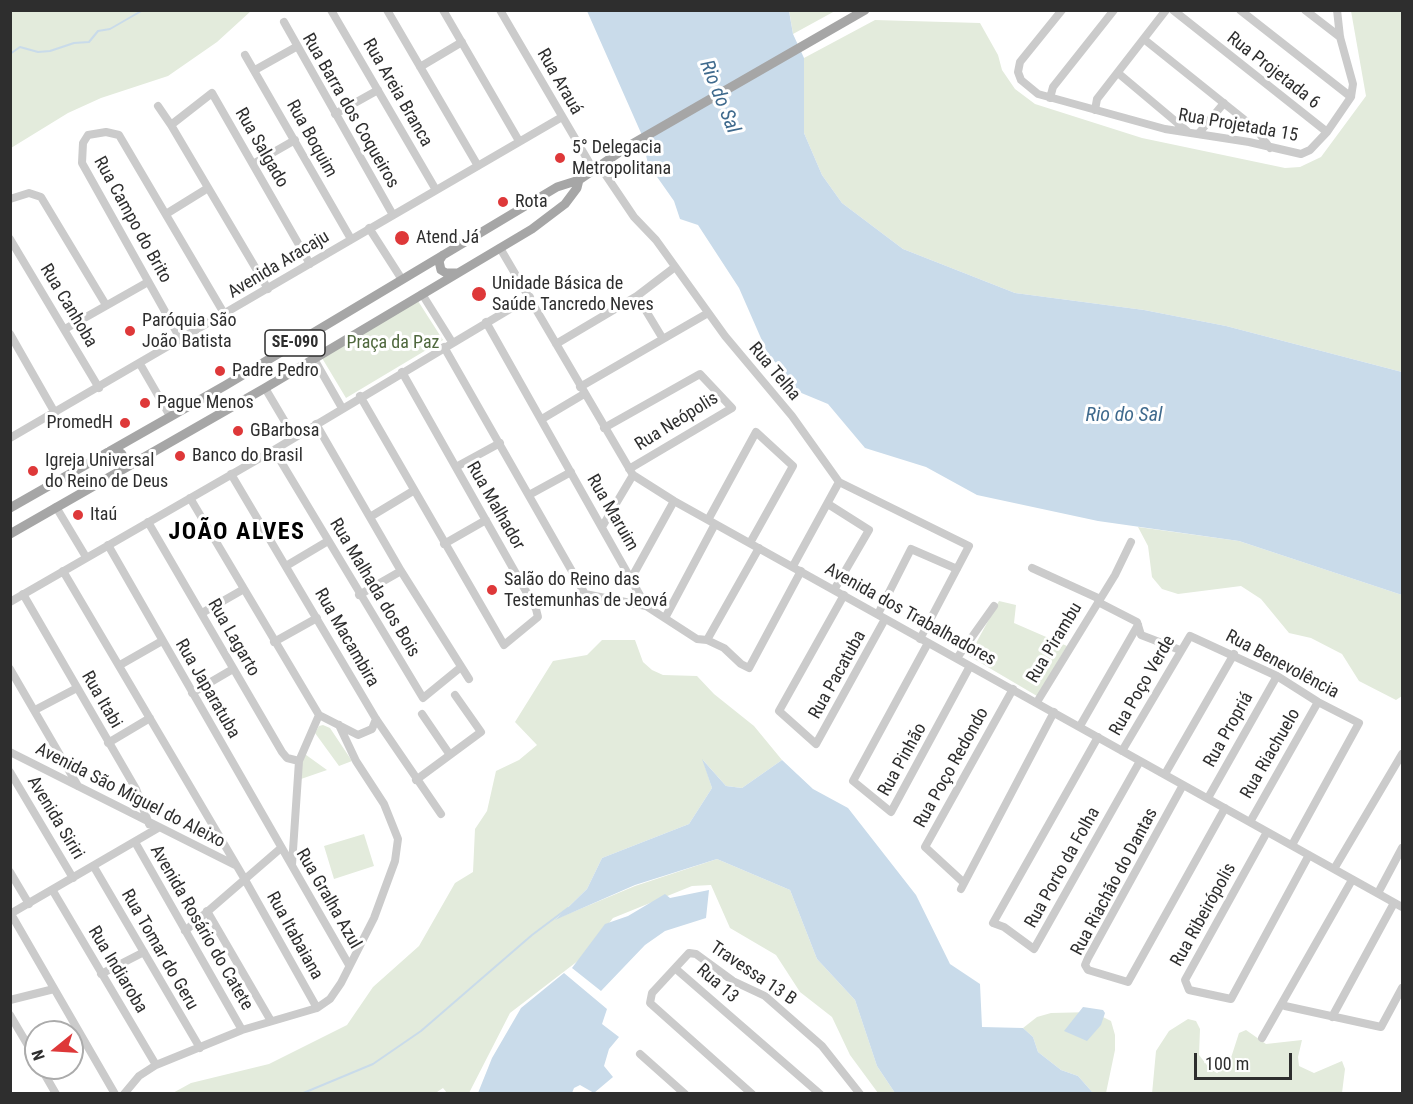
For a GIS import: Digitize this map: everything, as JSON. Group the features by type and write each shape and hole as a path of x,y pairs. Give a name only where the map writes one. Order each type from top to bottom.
{"main road":[{"name":"SE-090","path":"10,508 557,187 579,180 627,147 865,10"},
{"name":"SE-090","path":"10,534 265,388 549,218 572,196 579,180"},
{"path":"540,198 548,199 552,204 553,211 549,218"},
{"path":"444,253 439,261 441,270 446,273 456,273"},
{"path":"107,452 121,453 123,460 119,470"}],"street":[{"name":"Rua Areia Branca","path":"332,10 436,190"},
{"name":"Rua Areia Branca","path":"387,10 478,166"},
{"path":"443,10 519,141"},
{"name":"Rua Arauá","path":"500,10 562,117 596,167"},
{"name":"Rua Projetada 15","path":"1062,10 1020,62 1018,72 1021,80 1038,94 1050,98 1165,129 1301,154 1310,150 1327,132 1351,97"},
{"path":"1050,98 1053,87 1114,10"},
{"path":"1095,110 1097,99 1166,10"},
{"name":"Rua Projetada 6","path":"1173,10 1327,132"},
{"path":"1240,10 1351,97 1353,84 1340,38 1337,10"},
{"path":"1305,10 1340,38"},
{"name":"Rua Barra dos Coqueiros","path":"284,22 296,47 393,215"},
{"path":"1145,40 1256,129 1270,148"},
{"path":"420,67 462,42"},
{"path":"255,70 296,47"},
{"name":"Rua Boquim","path":"245,55 351,239"},
{"path":"1118,73 1189,132"},
{"path":"335,114 378,90"},
{"name":"Rua Salgado","path":"171,126 212,93 310,264"},
{"path":"1199,134 1224,103"},
{"path":"158,106 267,289"},
{"name":"Avenida Aracaju","path":"11,436 99,388 562,117"},
{"name":"Rua Campo do Brito","path":"181,340 82,163 81,152 86,136 102,132 119,135 225,315"},
{"path":"252,164 295,140"},
{"name":"Rua Telha","path":"596,167 748,365 792,416 839,482 969,546 957,569"},
{"path":"166,214 208,188"},
{"name":"Rua Canhoba","path":"10,199 29,193 41,196 106,305"},
{"path":"369,228 401,278"},
{"name":"Rua Canhoba","path":"10,239 99,388"},
{"name":"Avenida dos Trabalhadores","path":"500,248 631,472 674,501 794,566 920,639 1037,702 1402,908"},
{"path":"556,344 638,296 675,267"},
{"path":"65,329 148,282"},
{"path":"422,294 452,342"},
{"path":"638,296 663,339"},
{"path":"10,602 274,450 360,396 530,297"},
{"path":"542,419 582,390 708,313"},
{"name":"Rua Maruim","path":"486,322 646,606"},
{"path":"10,334 55,413"},
{"path":"444,347 585,594 646,606 697,639 707,640 724,648 749,668 801,571"},
{"path":"314,359 342,408"},
{"path":"140,364 170,416"},
{"name":"Rua Malhador","path":"360,396 504,645 538,617 402,372"},
{"name":"Rua Neópolis","path":"604,428 700,374 732,408 631,472"},
{"path":"265,388 294,437"},
{"name":"Rua Malhada dos Bois","path":"316,424 401,571 469,679"},
{"path":"665,618 756,432 793,466 750,543"},
{"path":"456,467 500,443"},
{"name":"Rua Malhada dos Bois","path":"274,450 359,595 423,698 461,667"},
{"path":"529,495 571,472"},
{"path":"602,527 631,472"},
{"name":"Rua Macambira","path":"231,474 376,719 441,814"},
{"path":"794,566 839,482"},
{"path":"370,517 413,491"},
{"name":"Rua Lagarto","path":"190,498 319,715"},
{"path":"632,578 674,501"},
{"path":"828,504 869,530 834,590"},
{"path":"56,507 86,557"},
{"path":"444,544 486,520"},
{"name":"Rua Lagarto","path":"148,522 282,752 287,758 299,761"},
{"path":"286,566 328,541"},
{"name":"Rua Pirambu","path":"1037,702 1131,542"},
{"name":"Rua Japaratuba","path":"108,545 281,848"},
{"path":"707,640 759,548"},
{"path":"878,614 911,549 957,569 920,639"},
{"path":"1032,568 1099,600 1138,625 1141,635 1180,650"},
{"name":"Rua Itabaiana","path":"63,571 244,878 317,1008"},
{"path":"359,595 401,571"},
{"path":"202,613 244,589"},
{"name":"Rua Itabi","path":"23,594 139,795 149,824"},
{"name":"Rua Pacatuba","path":"844,595 779,711 816,744 885,619"},
{"path":"957,658 994,606"},
{"path":"274,642 317,618"},
{"path":"1080,726 1138,625"},
{"name":"Rua Poço Verde","path":"1122,751 1190,636"},
{"name":"Rua Benevolência","path":"1190,636 1234,654 1277,676 1318,702 1359,723 1292,845"},
{"path":"120,665 162,641"},
{"name":"Rua Pinhão","path":"928,643 852,781 891,812 970,666"},
{"path":"1165,774 1234,654"},
{"path":"10,669 78,788"},
{"path":"192,693 233,669"},
{"name":"Rua Propriá","path":"1208,798 1277,676"},
{"path":"35,710 77,688"},
{"name":"Rua Poço Redondo","path":"1013,689 924,847 962,886 1054,712"},
{"path":"416,780 482,732 456,695"},
{"name":"Rua Riachuelo","path":"1250,822 1318,702"},
{"path":"422,714 450,755"},
{"path":"292,866 299,761 319,715 352,734 363,735 372,729 376,719"},
{"path":"108,743 150,718"},
{"path":"124,1094 135,1080 156,1065 242,1030 317,1008 334,993 382,899 395,861 398,840 384,804 356,761 339,725"},
{"name":"Rua Porto da Folha","path":"1098,737 993,923 1004,927 1034,949 1140,761"},
{"name":"Avenida São Miguel do Aleixo","path":"10,752 149,824 237,866"},
{"path":"1334,869 1402,753"},
{"name":"Avenida Siriri","path":"12,777 73,878"},
{"name":"Rua Riachão do Dantas","path":"1183,785 1088,958 1085,966 1088,970 1128,982 1225,808"},
{"path":"115,1094 11,914 158,828"},
{"name":"Rua Ribeirópolis","path":"1267,832 1185,980 1187,988 1231,999 1309,855"},
{"name":"Avenida Rosário do Catete","path":"135,842 242,1030"},
{"path":"185,931 281,848"},
{"name":"Rua Gralha Azul","path":"281,848 349,965"},
{"path":"1377,893 1402,848"},
{"name":"Rua Tomar do Geru","path":"94,867 200,1048"},
{"path":"10,872 29,904"},
{"path":"1262,1038 1352,880"},
{"name":"Rua Indiaroba","path":"53,891 156,1065"},
{"path":"1332,1017 1394,903"},
{"path":"207,911 271,1021"},
{"path":"101,974 144,952"},
{"name":"Travessa 13 B","path":"676,969 687,955 695,953 733,981 765,996 822,1047 860,1094"},
{"name":"Rua 13","path":"752,1094 650,1003 652,993 676,969 820,1094"},
{"path":"1282,1003 1285,1006 1382,1027 1402,988"},
{"path":"10,1000 54,989"},
{"path":"10,1015 24,1039"},
{"path":"640,1054 685,1094"},
{"path":"48,1080 56,1094"}],"green space":[{"path":"11,10 251,11 217,42 168,76 101,98 68,113 11,148"},
{"path":"789,10 835,11 793,34"},
{"path":"1351,11 1402,11 1402,372 1226,326 1144,310 1015,293 903,249 842,203 822,175 804,133 804,58 875,20 980,23 998,55 1002,70 1015,89 1035,104 1142,138 1285,168 1300,167 1321,157 1366,96"},
{"name":"Praça da Paz","path":"418,301 443,340 346,398 322,358"},
{"path":"1138,527 1239,541 1402,595 1402,696 1396,700 1359,681 1342,654 1311,638 1289,633 1261,599 1241,586 1178,594 1162,589 1152,577 1148,546"},
{"path":"999,601 1016,605 1014,623 1067,646 1037,696 969,656"},
{"path":"602,640 635,640 643,662 652,670 663,675 697,676 714,694 754,726 782,760 742,788 726,786 703,760 712,788 689,824 602,858 587,889 556,919 635,886 717,859 790,890 817,959 855,1000 877,1066 895,1093 878,1093 850,1055 832,1017 800,992 776,955 730,928 711,885 692,886 613,918 583,957 510,1013 469,1093 447,1093 443,1088 434,1094 171,1094 191,1083 269,1064 347,1025 373,987 419,946 455,883 473,872 475,829 487,811 496,771 519,760 537,745 515,722 553,661 587,655"},
{"path":"319,726 330,728 352,761 339,766 315,733"},
{"path":"302,752 327,770 301,779"},
{"path":"364,834 374,866 334,879 324,846"},
{"path":"1093,1012 1111,1021 1115,1035 1115,1050 1106,1093 1093,1093 1078,1076 1061,1070 1038,1052 1033,1037 1023,1028 1037,1017 1051,1013"},
{"path":"1188,1019 1196,1021 1200,1029 1199,1055 1210,1069 1217,1073 1229,1064 1239,1033 1246,1030 1266,1044 1302,1040 1298,1057 1299,1066 1314,1073 1342,1061 1345,1069 1342,1093 1152,1094 1156,1051 1169,1031"}],"water":[{"name":"Rio do Sal","path":"587,11 789,11 793,34 804,58 804,133 822,175 842,203 903,249 1015,293 1144,310 1226,326 1402,372 1402,595 1239,541 1098,521 977,495 926,467 865,448 828,404 799,392 767,352 739,288 698,225 680,219 674,201 648,164 641,133"},
{"path":"702,759 726,786 742,788 782,760 813,789 848,808 916,895 950,964 980,984 982,1027 1023,1028 1033,1037 1038,1052 1061,1070 1078,1076 1093,1093 895,1093 877,1066 855,1000 817,959 790,890 717,859 635,885 555,920 587,889 602,858 689,824 712,788"},
{"path":"709,890 706,918 665,931 645,945 601,991 572,968 605,924 628,916 665,894 670,898"},
{"path":"564,973 607,1009 602,1024 619,1037 609,1049 604,1066 613,1077 594,1093 580,1085 574,1088 572,1093 478,1093 492,1058 521,1008"},
{"path":"1083,1007 1103,1010 1105,1013 1101,1025 1087,1041 1064,1031"}],"waterway":[{"path":"10,54 20,47 38,52 50,51 74,43 89,42 98,31 110,29 143,10"},
{"path":"301,1094 373,1064 421,1031 532,935 568,908"}],"place":[{"name":"5° Delegacia Metropolitana","path":"560,158"},
{"name":"Rota","path":"503,202"},
{"name":"Atend Já","path":"402,238"},
{"name":"Unidade Básica de Saúde Tancredo Neves","path":"479,294"},
{"name":"Paróquia São João Batista","path":"130,331"},
{"name":"Padre Pedro","path":"220,371"},
{"name":"Pague Menos","path":"145,403"},
{"name":"PromedH","path":"125,423"},
{"name":"GBarbosa","path":"238,431"},
{"name":"Banco do Brasil","path":"180,456"},
{"name":"Igreja Universal do Reino de Deus","path":"33,471"},
{"name":"Itaú","path":"78,515"},
{"name":"Salão do Reino das Testemunhas de Jeová","path":"492,590"}],"district":[{"name":"JOÃO ALVES","path":"237,533"}]}
